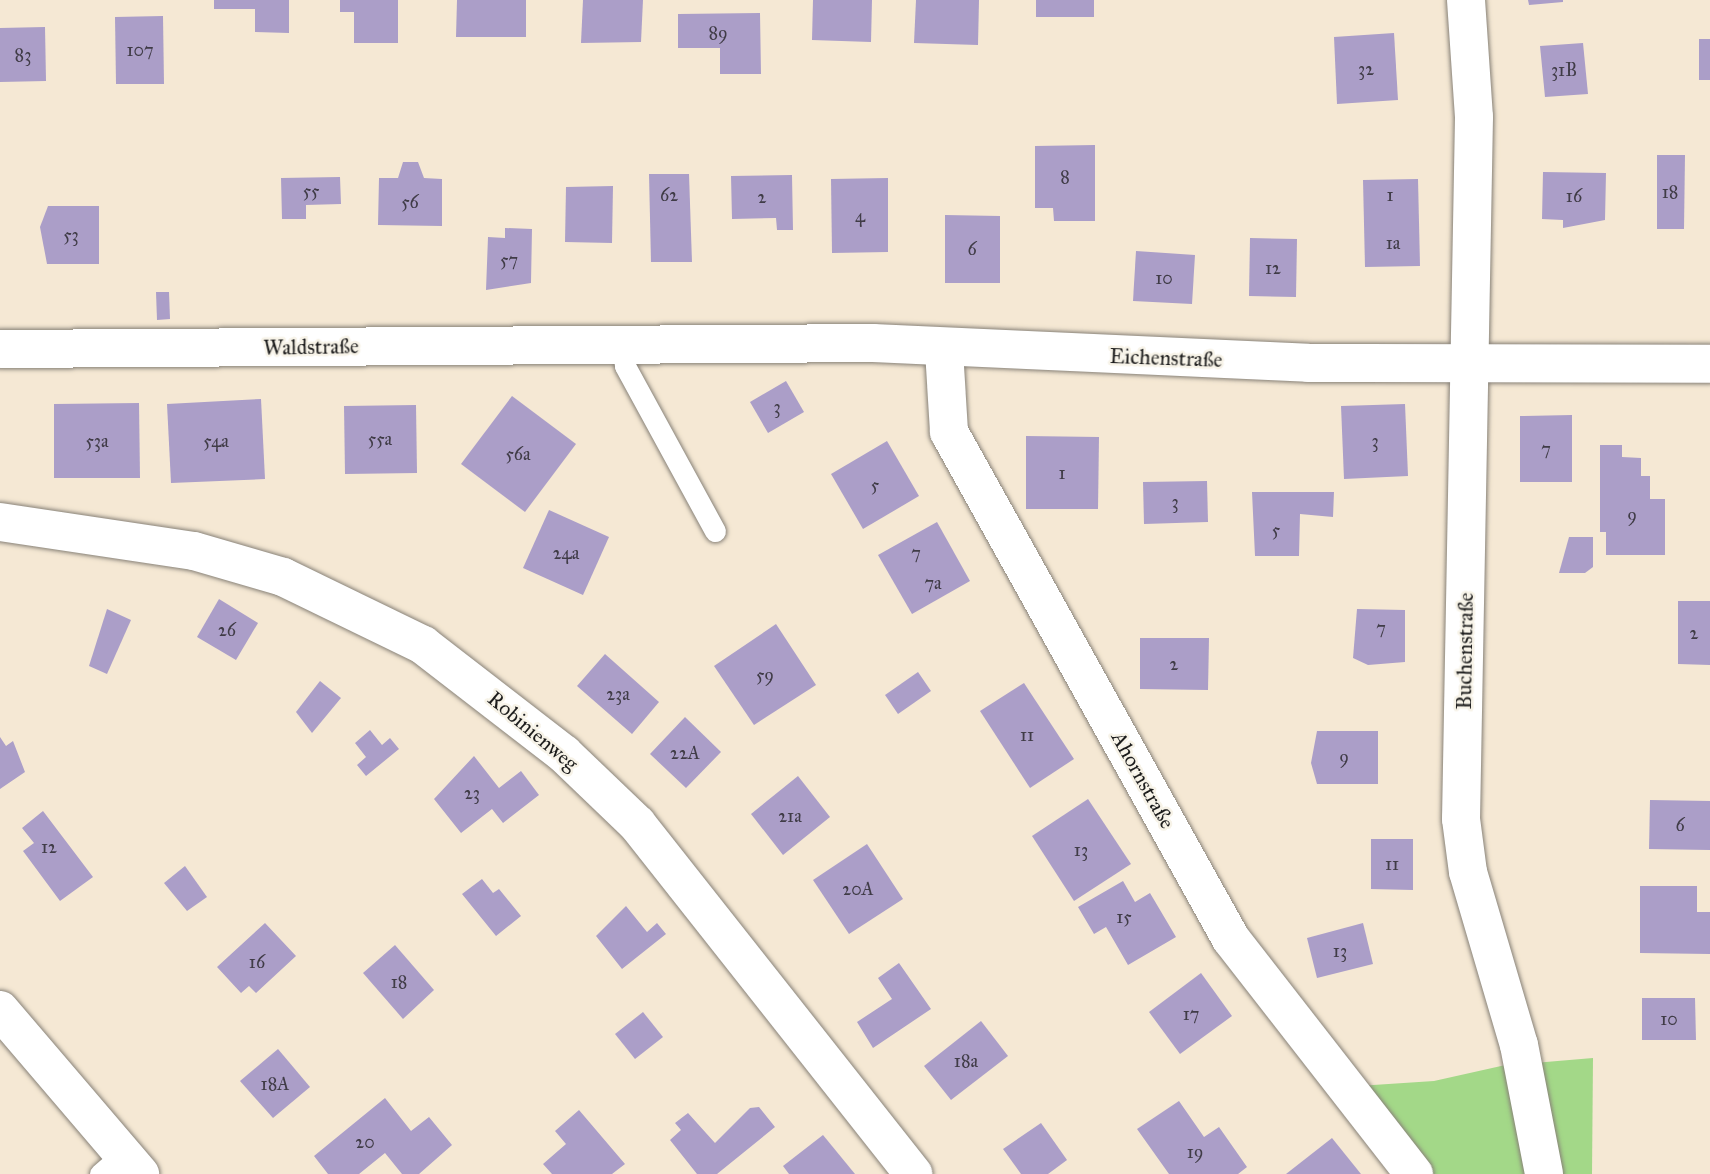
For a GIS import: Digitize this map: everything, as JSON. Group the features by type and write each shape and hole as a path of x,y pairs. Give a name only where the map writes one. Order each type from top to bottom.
{"street":[{"name":"Buchenstraße","path":"1466,0 1474,117 1461,819 1468,872 1510,1009 1544,1174"},
{"name":"Eichenstraße","path":"622,341 873,343 944,350 1471,362 1710,364"},
{"name":"Waldstraße","path":"0,349 622,341"},
{"name":"Ahornstraße","path":"944,350 949,432 1231,939 1414,1174"},
{"name":"Robinienweg","path":"0,522 194,551 283,577 423,645 564,754 637,824 913,1174"},
{"path":"0,1010 121,1167"}],"lane":[{"path":"622,341 625,366 715,531"}],"green space":[{"path":"1593,1058 1592,1174 1556,1174 1534,1063"},
{"path":"1510,1064 1528,1174 1432,1174 1358,1086 1434,1081"}],"building":[{"path":"214,0 289,0 289,33 255,32 255,9 214,9"},
{"path":"340,0 398,0 398,43 354,43 354,12 340,12"},
{"path":"457,0 526,0 526,37 456,37"},
{"path":"583,0 643,0 641,42 581,43"},
{"path":"813,0 872,0 871,42 812,40"},
{"path":"916,0 979,0 978,45 914,43"},
{"path":"1036,0 1094,0 1094,17 1036,17"},
{"path":"1528,0 1563,0 1563,2 1529,5"},
{"path":"760,13 761,74 720,74 720,48 678,48 678,14"},
{"path":"163,16 164,84 116,84 115,17"},
{"path":"45,27 46,81 0,82 0,28"},
{"path":"1394,33 1398,100 1337,104 1334,37"},
{"path":"1699,39 1710,39 1710,80 1699,80"},
{"path":"1583,43 1588,94 1545,97 1540,46"},
{"path":"1095,145 1095,221 1054,221 1053,208 1035,208 1035,146"},
{"path":"1657,155 1685,155 1684,229 1657,229"},
{"path":"403,162 418,162 424,178 442,179 442,226 378,225 379,178 398,178"},
{"path":"1543,172 1606,173 1605,220 1563,228 1563,220 1542,219"},
{"path":"649,174 689,174 692,262 651,262"},
{"path":"792,175 793,230 777,230 776,218 732,219 731,176"},
{"path":"340,177 341,204 306,205 306,219 282,219 281,178"},
{"path":"888,178 888,252 832,253 831,179"},
{"path":"1418,179 1420,266 1365,267 1363,180"},
{"path":"613,186 612,243 565,242 566,187"},
{"path":"48,206 99,206 99,264 47,264 40,227"},
{"path":"945,215 1000,216 1000,283 945,283"},
{"path":"505,228 532,229 531,283 486,290 488,237 505,238"},
{"path":"1250,238 1297,239 1296,297 1249,296"},
{"path":"1136,251 1195,255 1192,304 1133,301"},
{"path":"156,292 169,292 170,319 157,320"},
{"path":"786,381 804,412 768,433 750,402"},
{"path":"512,396 576,444 525,512 461,464"},
{"path":"261,399 265,479 171,483 167,404"},
{"path":"139,403 140,478 54,478 54,404"},
{"path":"1405,404 1408,476 1344,479 1341,406"},
{"path":"416,405 417,473 345,474 344,406"},
{"path":"1572,415 1572,482 1520,482 1520,416"},
{"path":"1026,436 1099,437 1098,509 1026,509"},
{"path":"887,441 919,496 863,529 831,474"},
{"path":"1600,445 1622,445 1622,457 1641,458 1641,476 1650,476 1650,499 1665,499 1665,555 1606,555 1606,532 1600,532"},
{"path":"1207,481 1208,522 1144,524 1143,482"},
{"path":"1252,492 1334,492 1333,517 1300,514 1299,556 1255,556"},
{"path":"549,510 609,537 583,595 523,568"},
{"path":"937,522 970,581 912,614 878,555"},
{"path":"1569,537 1593,537 1593,567 1585,573 1559,573"},
{"path":"219,599 258,623 236,660 197,637"},
{"path":"1678,601 1710,601 1710,665 1678,664"},
{"path":"107,609 131,620 107,674 89,666"},
{"path":"1357,609 1405,610 1405,662 1368,665 1353,658"},
{"path":"776,624 816,685 754,725 714,666"},
{"path":"1140,638 1209,638 1208,690 1140,689"},
{"path":"605,654 659,702 632,734 577,686"},
{"path":"918,672 931,691 898,714 885,695"},
{"path":"320,681 341,698 312,733 296,712"},
{"path":"1024,683 1074,759 1030,788 980,711"},
{"path":"685,717 721,752 686,788 650,754"},
{"path":"370,730 382,745 390,738 399,749 366,776 357,765 366,757 355,743"},
{"path":"1317,731 1378,731 1378,784 1317,784 1311,763"},
{"path":"0,737 6,746 13,741 25,772 0,789"},
{"path":"474,756 499,788 521,771 539,795 503,823 492,809 461,833 434,799"},
{"path":"798,776 830,817 783,855 751,814"},
{"path":"1088,799 1131,864 1074,901 1032,836"},
{"path":"1650,800 1710,801 1710,850 1649,849"},
{"path":"43,811 93,877 60,901 23,851 34,843 22,828"},
{"path":"1371,839 1413,839 1413,890 1371,889"},
{"path":"867,844 903,899 849,934 813,880"},
{"path":"185,866 207,897 187,911 164,883"},
{"path":"482,879 493,893 499,889 521,916 496,936 462,894"},
{"path":"1123,881 1135,902 1150,893 1176,937 1128,965 1106,927 1094,934 1078,907"},
{"path":"1640,886 1697,886 1697,912 1710,912 1710,954 1640,953"},
{"path":"626,906 647,932 657,923 666,934 622,969 596,936"},
{"path":"265,923 296,956 256,993 249,986 241,993 217,967"},
{"path":"1363,923 1373,964 1317,978 1307,938"},
{"path":"395,945 434,990 403,1019 363,973"},
{"path":"899,963 931,1009 873,1048 857,1022 892,999 878,978"},
{"path":"1201,973 1232,1016 1180,1054 1149,1012"},
{"path":"1642,998 1695,998 1696,1040 1642,1040"},
{"path":"643,1012 663,1037 635,1059 615,1034"},
{"path":"981,1021 1008,1056 951,1100 924,1066"},
{"path":"278,1049 310,1087 273,1118 240,1081"},
{"path":"385,1098 411,1131 429,1117 452,1145 419,1174 402,1174 385,1153 359,1174 328,1174 314,1156"},
{"path":"1179,1101 1204,1137 1219,1127 1247,1167 1238,1174 1169,1174 1137,1129"},
{"path":"759,1107 775,1127 717,1174 697,1174 670,1140 681,1130 675,1123 688,1113 715,1143 750,1108"},
{"path":"579,1110 625,1164 612,1174 552,1174 543,1164 566,1144 555,1131"},
{"path":"1041,1123 1067,1160 1048,1174 1021,1174 1003,1149"},
{"path":"823,1135 855,1174 789,1174 783,1166"},
{"path":"1332,1138 1361,1174 1286,1174"}]}
